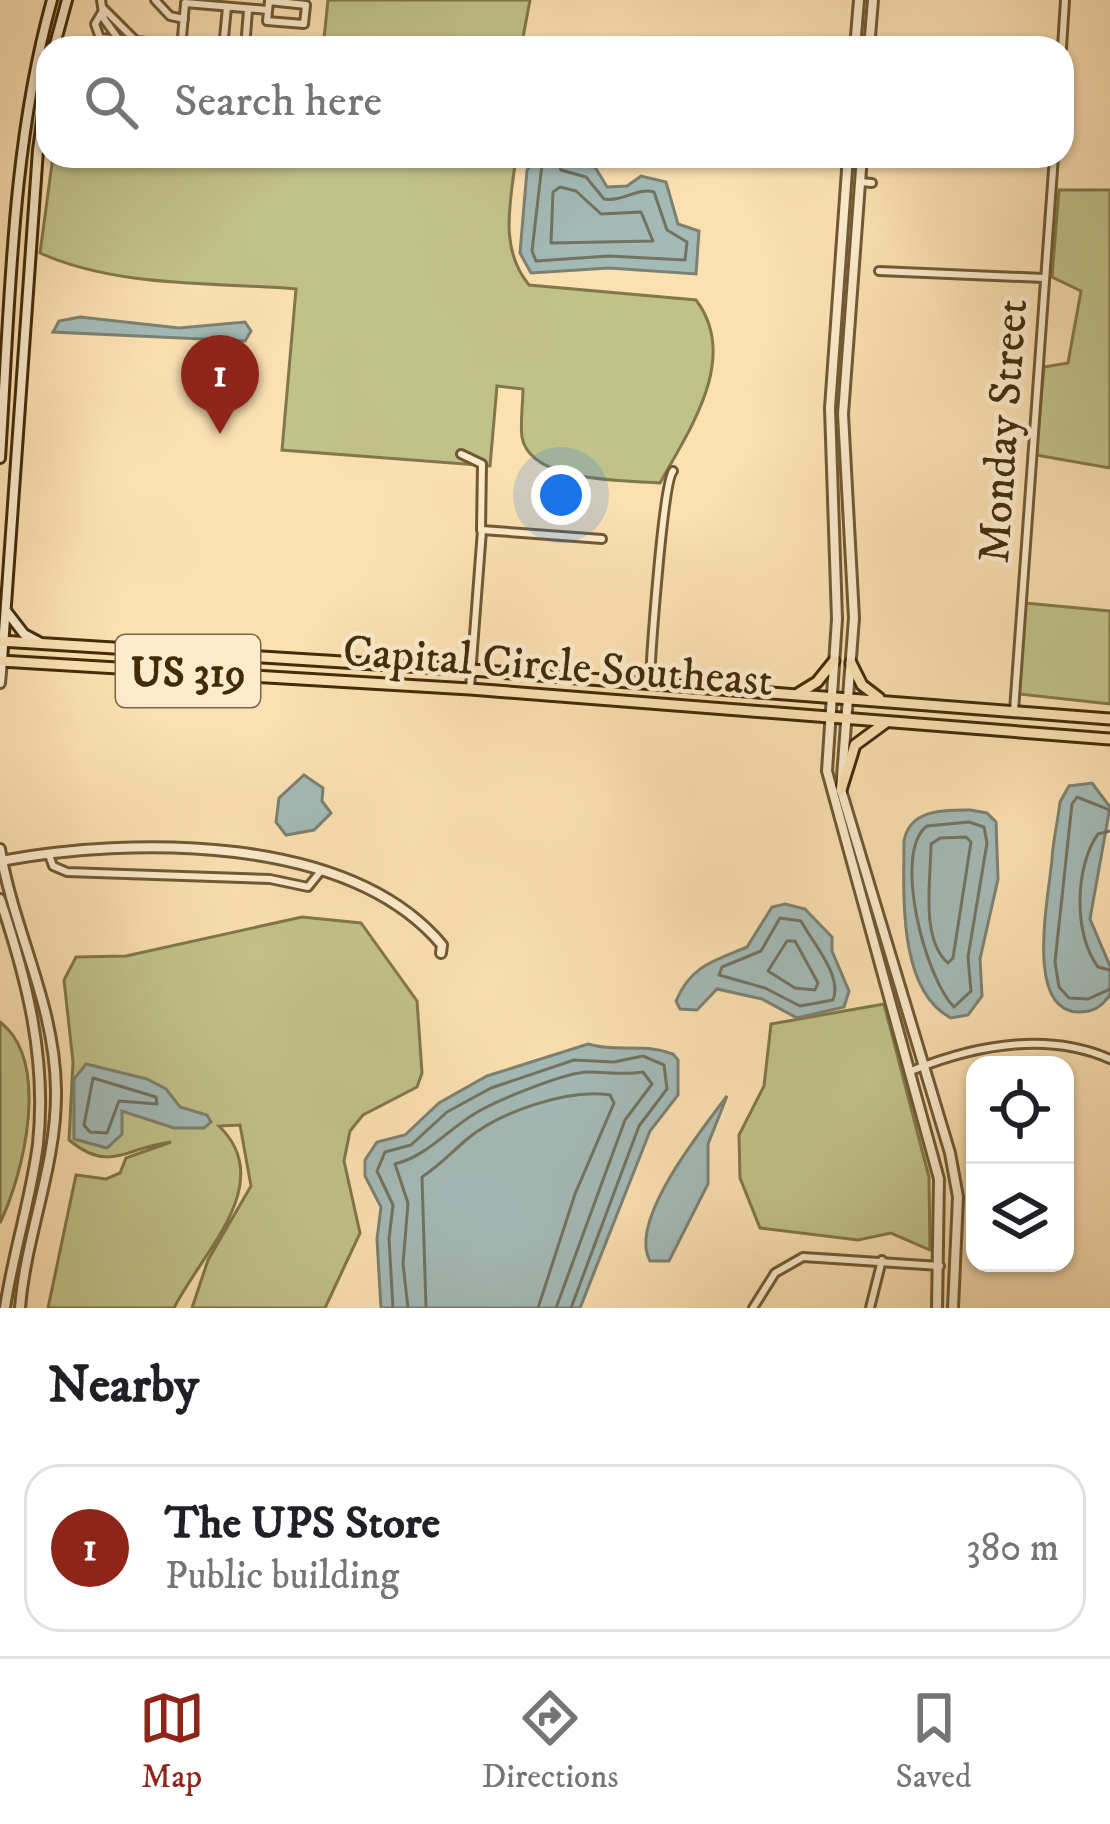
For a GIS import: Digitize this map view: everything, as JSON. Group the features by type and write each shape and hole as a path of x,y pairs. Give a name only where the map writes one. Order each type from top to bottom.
{"main road":[{"name":"Capital Circle Southeast","path":"2,641 650,682 1110,719"},
{"name":"Capital Circle Southeast","path":"1,661 470,689 1110,740"},
{"path":"798,693 817,682 834,661"},
{"path":"851,663 862,685 884,700"},
{"path":"841,790 860,738 890,722"}],"street":[{"path":"43,36 52,0"},
{"path":"57,36 67,0"},
{"path":"155,0 170,16 184,19"},
{"path":"857,36 859,0"},
{"path":"870,36 872,0"},
{"path":"1063,36 1065,0"},
{"path":"269,1 306,5 304,24 267,21 268,10 269,1"},
{"path":"183,36 186,2 268,10"},
{"path":"103,5 104,20 125,36"},
{"path":"224,36 227,7"},
{"path":"245,36 248,9"},
{"path":"0,458 22,160 36,67"},
{"path":"0,683 40,168"},
{"path":"847,168 830,408 831,802 939,1179 937,1308"},
{"path":"861,168 843,441 853,593 841,790 958,1197 953,1308"},
{"name":"Monday Street","path":"1014,711 1053,168"},
{"path":"846,182 872,183"},
{"path":"879,271 1045,278"},
{"path":"1,430 16,432"},
{"path":"461,454 482,464 470,689"},
{"path":"650,682 663,510 667,479 674,471"},
{"path":"482,530 602,539"},
{"path":"6,609 24,634 40,643"},
{"path":"1,861 48,852 170,845 256,855 320,872 418,917 442,945 441,953"},
{"path":"0,849 43,992 56,1091 47,1181 20,1308"},
{"path":"48,852 53,866 67,872 269,879 308,887 320,872"},
{"path":"0,899 30,993 41,1095 33,1173 5,1308"},
{"path":"911,1071 1024,1043 1110,1060"},
{"path":"753,1308 770,1279 791,1261 816,1256 940,1266"},
{"path":"870,1308 882,1260"}],"green space":[{"path":"328,0 530,0 523,36 324,36"},
{"path":"51,168 515,168 510,239 529,285 696,300 708,322 712,369 696,417 660,483 580,476 542,463 522,437 523,389 497,386 490,466 282,450 296,289 133,278 40,253"},
{"path":"1059,190 1110,190 1110,468 1036,455 1044,367 1068,363 1081,291 1052,277"},
{"path":"1025,603 1110,611 1110,704 1019,694"},
{"path":"302,917 361,923 417,1001 422,1073 417,1087 363,1115 350,1131 344,1161 360,1233 325,1308 192,1308 208,1260 251,1186 240,1125 219,1126 235,1148 241,1171 238,1194 216,1241 174,1308 48,1308 76,1175 106,1179 120,1173 126,1158 171,1142 107,1157 69,1140 73,1062 64,980 76,957 126,956"},
{"path":"884,1004 929,1177 930,1250 891,1233 858,1240 760,1228 740,1178 739,1135 764,1086 771,1024"},
{"path":"0,1022 16,1040 29,1090 24,1148 0,1223"}],"water":[{"path":"596,168 607,187 627,186 641,176 666,182 678,224 699,231 696,274 609,268 531,273 520,253 527,170"},
{"path":"80,317 179,328 245,322 251,331 245,341 53,332 59,321"},
{"path":"304,775 323,788 322,801 331,813 314,830 286,835 276,822 279,798"},
{"path":"1092,783 1110,807 1090,919 1110,966 1110,995 1097,1008 1078,1012 1061,1006 1051,992 1045,972 1045,923 1060,802 1069,786"},
{"path":"970,810 987,813 996,822 998,879 980,959 982,996 968,1015 951,1018 933,1004 912,963 905,912 904,841 907,830 920,817"},
{"path":"785,904 805,909 832,937 832,951 849,991 844,1007 797,1018 762,999 717,989 697,1010 680,1009 676,1001 689,979 706,965 747,947 772,907"},
{"path":"588,1044 673,1054 678,1060 678,1095 650,1131 580,1308 381,1308 377,1239 381,1207 365,1176 365,1160 377,1142 405,1135 439,1103 487,1076"},
{"path":"86,1064 147,1079 166,1089 180,1107 207,1115 211,1122 204,1128 174,1128 122,1111 122,1134 107,1148 74,1139 74,1079"},
{"path":"727,1096 708,1144 708,1184 669,1261 650,1261 646,1244 658,1199"}],"place":[{"name":"The UPS Store","path":"220,434"}]}
